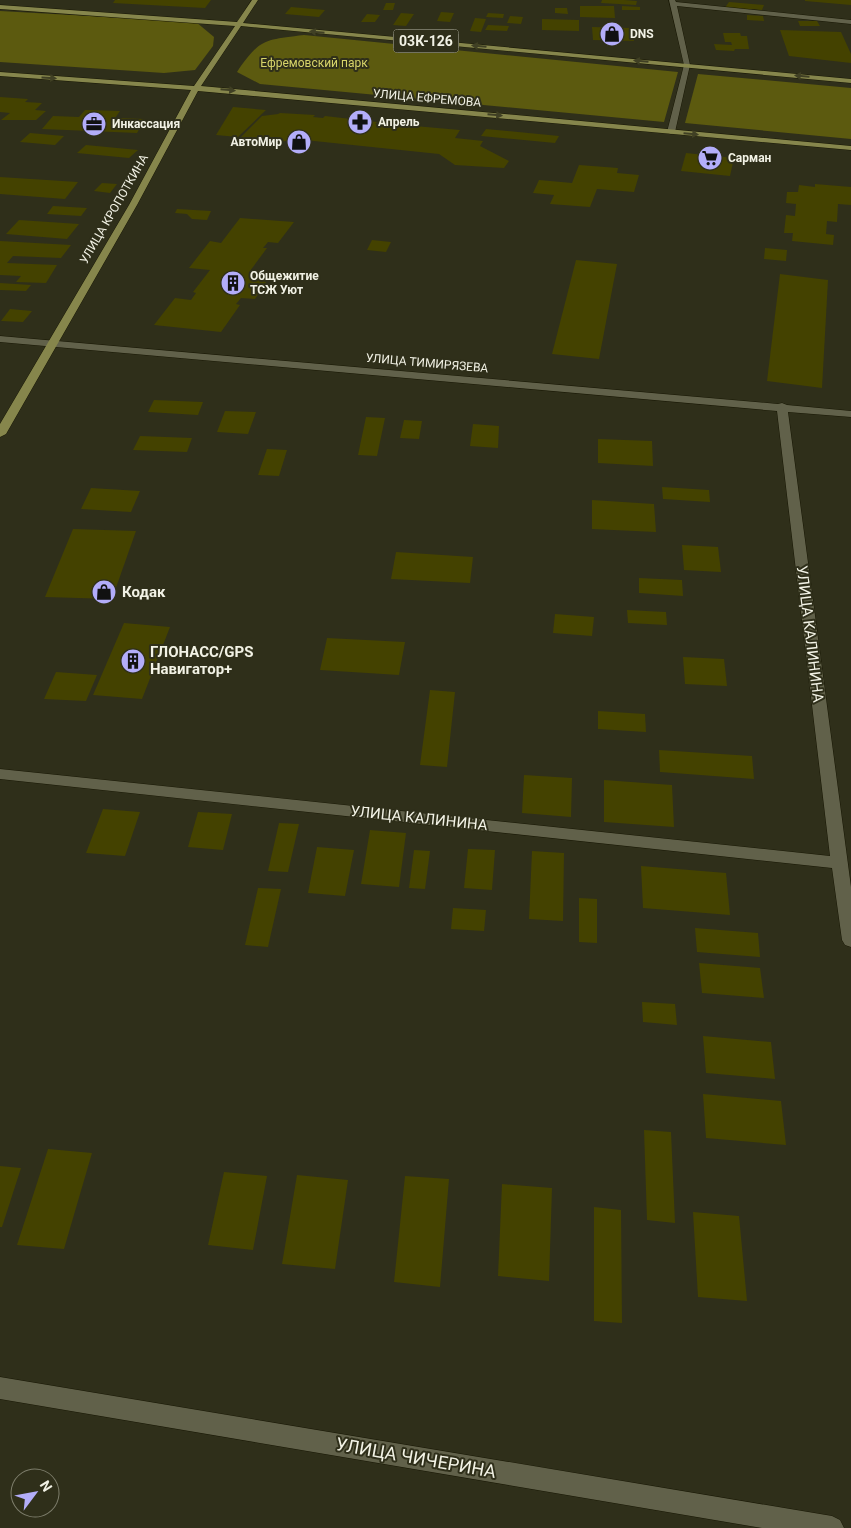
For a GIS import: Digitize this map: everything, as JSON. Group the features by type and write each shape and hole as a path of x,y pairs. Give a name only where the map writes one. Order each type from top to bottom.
{"main road":[{"name":"УЛИЦА КРОПОТКИНА","path":"0,434 161,155 196,88 255,0"},
{"name":"03К-126","path":"0,7 238,24 851,81"},
{"name":"УЛИЦА ЕФРЕМОВА","path":"0,74 196,88 851,148"}],"street":[{"path":"671,132 687,65 672,2 851,22"},
{"name":"УЛИЦА ТИМИРЯЗЕВА","path":"0,339 782,406 851,414"},
{"name":"УЛИЦА КАЛИНИНА","path":"782,406 839,863 851,940"},
{"name":"УЛИЦА КАЛИНИНА","path":"0,774 839,863"},
{"name":"УЛИЦА ЧИЧЕРИНА","path":"0,1388 832,1528"}],"green space":[{"path":"0,11 196,22 214,37 213,46 195,70 164,73 0,62"},
{"name":"Ефремовский парк","path":"304,35 678,72 664,122 260,84 237,72 252,53 264,43 280,38"},
{"path":"698,74 851,88 851,139 685,123"}],"building":[{"path":"115,0 211,0 205,8 113,3"},
{"path":"602,0 637,1 636,5 601,3"},
{"path":"851,0 851,5 805,1"},
{"path":"729,2 764,5 762,10 752,9 751,12 724,9"},
{"path":"386,3 395,3 393,10 383,10"},
{"path":"580,6 614,6 615,18 580,17"},
{"path":"622,6 640,7 640,10 622,10"},
{"path":"291,7 325,10 319,17 285,14"},
{"path":"555,8 567,8 568,14 555,13"},
{"path":"441,12 454,13 450,22 437,21"},
{"path":"401,13 414,14 406,26 393,25"},
{"path":"488,13 504,14 503,18 486,17"},
{"path":"367,14 380,15 375,22 361,22"},
{"path":"747,15 763,16 764,21 747,20"},
{"path":"510,16 523,17 521,24 507,23"},
{"path":"475,18 486,19 481,32 470,31"},
{"path":"542,19 579,20 579,31 542,30"},
{"path":"798,21 817,21 820,26 800,26"},
{"path":"488,25 509,26 507,31 485,30"},
{"name":"DNS","path":"592,27 631,28 634,41 593,40"},
{"path":"780,30 841,32 851,54 851,63 789,56"},
{"path":"723,33 740,33 741,36 747,36 749,49 735,49 734,51 716,50 714,44 732,45 731,42 725,42"},
{"path":"0,97 28,99 25,102 42,103 35,110 46,111 36,120 1,120 10,113 0,112"},
{"path":"233,107 266,110 238,137 216,135"},
{"name":"Инкассация","path":"85,110 120,111 115,118 145,119 137,133 42,129 53,116 79,117"},
{"path":"280,113 377,122 375,124 460,130 455,138 483,141 480,146 509,161 504,168 455,165 439,154 295,139 272,144 238,140 262,116"},
{"path":"486,129 559,136 555,143 481,136"},
{"path":"30,133 64,136 55,145 20,142"},
{"path":"86,145 138,150 129,158 77,153"},
{"path":"686,153 734,158 730,176 681,171"},
{"path":"579,165 618,168 617,173 639,175 634,192 597,189 590,207 550,204 554,195 533,193 539,180 572,183"},
{"path":"0,177 78,182 65,199 0,194"},
{"path":"102,183 117,184 110,193 94,191"},
{"path":"815,184 851,187 851,205 838,204 837,222 827,221 826,234 834,235 833,245 792,241 793,233 784,233 786,215 795,216 796,204 786,203 787,192 798,192 799,185 815,187"},
{"path":"53,206 87,208 81,216 47,214"},
{"path":"177,209 211,211 207,220 192,219 187,214 175,213"},
{"name":"Общежитие ТСЖ Уют","path":"240,218 294,222 278,243 268,242 263,248 267,248 250,271 272,273 255,299 241,298 236,304 240,305 221,332 154,325 175,298 191,300 196,293 193,292 210,270 189,268 210,241 221,243"},
{"path":"19,220 79,224 67,239 6,234"},
{"path":"372,240 391,242 386,252 367,250"},
{"path":"0,241 71,245 61,258 13,256 7,263 57,265 46,283 16,282 21,276 0,275"},
{"path":"765,248 787,250 786,261 764,259"},
{"path":"576,260 617,264 599,359 552,354"},
{"path":"780,274 828,280 822,388 767,381"},
{"path":"0,283 31,285 26,291 0,290"},
{"path":"10,309 32,311 23,322 1,321"},
{"path":"154,400 203,402 198,415 148,412"},
{"path":"225,411 256,412 248,434 217,432"},
{"path":"366,417 385,418 377,456 358,455"},
{"path":"404,420 422,421 419,439 400,438"},
{"path":"473,424 499,426 498,448 470,446"},
{"path":"140,436 192,438 187,452 133,450"},
{"path":"598,439 652,441 653,466 598,463"},
{"path":"267,449 287,450 279,476 258,475"},
{"path":"662,487 709,490 710,502 663,499"},
{"path":"91,488 140,491 131,512 81,509"},
{"path":"592,500 654,504 656,532 592,529"},
{"path":"73,529 136,531 112,599 45,597"},
{"path":"682,545 718,547 721,572 684,570"},
{"path":"396,552 473,557 470,583 391,579"},
{"path":"639,578 682,580 683,596 639,593"},
{"path":"627,610 666,612 667,625 628,623"},
{"path":"555,614 594,617 592,636 553,633"},
{"name":"ГЛОНАСС/GPS Навигатор+","path":"124,623 170,627 142,699 93,695"},
{"path":"327,638 405,642 399,675 320,670"},
{"path":"683,657 724,659 727,686 685,684"},
{"path":"56,672 97,675 86,701 44,699"},
{"path":"430,690 455,692 447,767 420,765"},
{"path":"598,711 645,714 646,732 598,729"},
{"path":"659,750 752,756 754,779 660,772"},
{"path":"524,775 572,778 571,817 522,813"},
{"path":"604,780 672,785 674,827 604,822"},
{"path":"103,809 140,812 125,856 86,853"},
{"path":"198,812 232,814 223,850 188,847"},
{"path":"279,823 299,824 288,872 268,871"},
{"path":"370,830 406,833 399,887 361,884"},
{"path":"317,847 354,850 345,896 308,893"},
{"path":"468,849 495,850 492,890 464,888"},
{"path":"414,850 430,851 425,889 409,888"},
{"path":"532,851 564,853 563,921 529,919"},
{"path":"641,866 726,873 730,915 643,908"},
{"path":"258,888 281,889 268,947 245,945"},
{"path":"579,898 597,899 597,943 579,942"},
{"path":"453,908 486,910 484,931 451,929"},
{"path":"695,928 758,933 760,957 697,952"},
{"path":"699,963 760,968 764,998 702,993"},
{"path":"642,1002 675,1004 677,1025 643,1022"},
{"path":"703,1036 771,1042 775,1079 706,1073"},
{"path":"703,1094 781,1101 786,1145 706,1138"},
{"path":"644,1130 671,1132 675,1223 647,1220"},
{"path":"48,1149 92,1153 64,1249 17,1245"},
{"path":"0,1166 21,1168 2,1227 0,1227"},
{"path":"224,1172 267,1176 253,1250 208,1245"},
{"path":"297,1175 348,1180 335,1269 282,1264"},
{"path":"405,1176 449,1179 440,1287 394,1282"},
{"path":"502,1184 552,1188 549,1281 498,1276"},
{"path":"594,1207 621,1210 622,1323 594,1321"},
{"path":"693,1212 739,1216 747,1301 698,1297"}],"place":[{"name":"DNS","path":"612,34"},
{"name":"Апрель","path":"360,122"},
{"name":"Инкассация","path":"94,124"},
{"name":"АвтоМир","path":"299,142"},
{"name":"Сарман","path":"710,158"},
{"name":"Общежитие ТСЖ Уют","path":"233,283"},
{"name":"Кодак","path":"104,592"},
{"name":"ГЛОНАСС/GPS Навигатор+","path":"133,661"}]}
